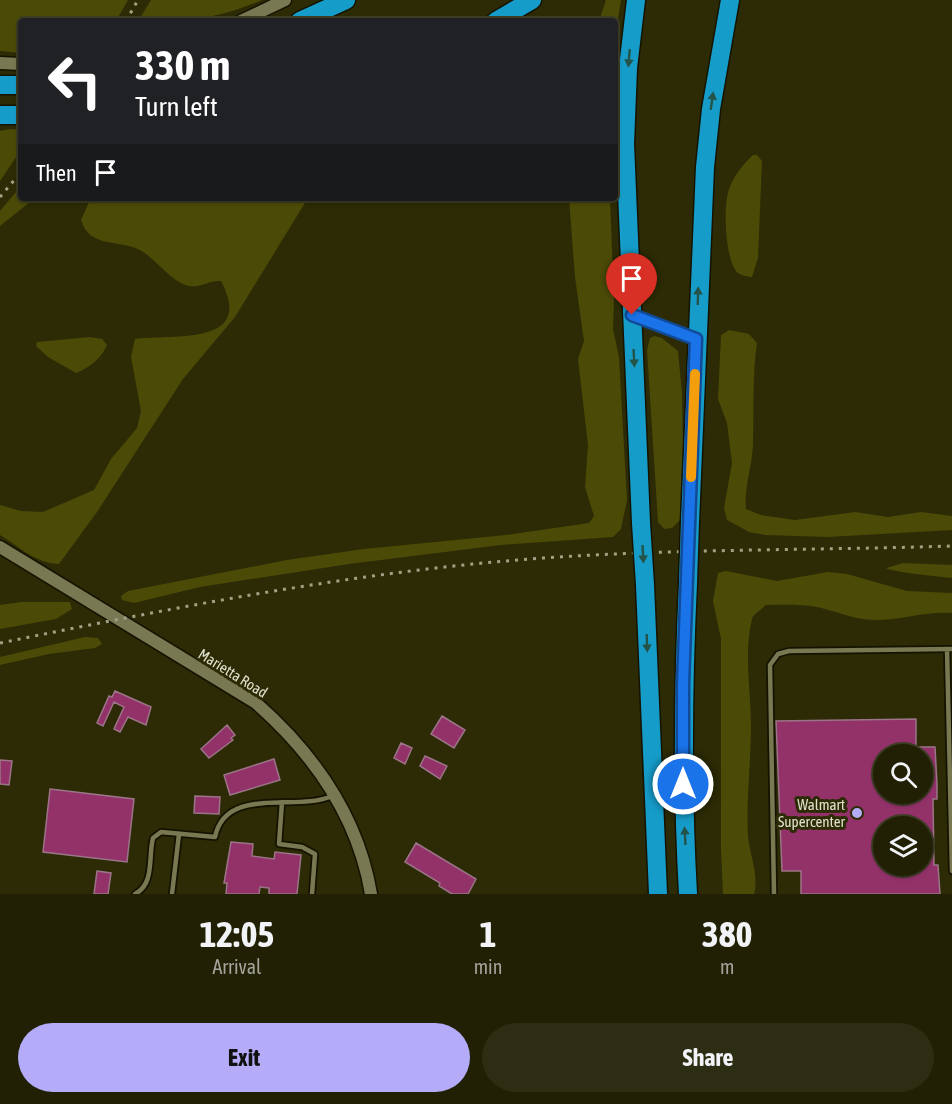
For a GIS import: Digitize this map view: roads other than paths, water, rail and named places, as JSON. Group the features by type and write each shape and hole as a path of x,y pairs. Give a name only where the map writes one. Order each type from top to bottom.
{"highway":[{"path":"307,18 346,0"},
{"path":"501,18 532,0"},
{"path":"636,0 627,80 625,144 658,894"},
{"path":"688,894 683,804 683,684 696,339 706,155 722,39 730,0"},
{"path":"0,85 18,85"},
{"path":"0,115 18,115"},
{"path":"649,894 654,838"}],"street":[{"path":"247,18 285,0"},
{"path":"0,63 18,64"},
{"name":"Marietta Road","path":"0,547 256,704 297,741 317,766 335,795 357,840 371,894"}],"lane":[{"path":"632,315 696,339"},
{"path":"774,894 770,665 778,654 789,651 950,649 952,871"},
{"path":"135,894 143,891 148,884 153,837 161,832 215,837 218,823 238,807 282,802 319,802 335,795"},
{"path":"282,802 279,844 302,847 315,854 312,894"},
{"path":"172,894 179,834"}],"railway":[{"path":"128,18 138,0"},
{"path":"0,197 18,176"},
{"path":"0,643 184,607 432,568 608,554 952,546"}],"place":[{"name":"Walmart Supercenter","path":"857,813"}]}
